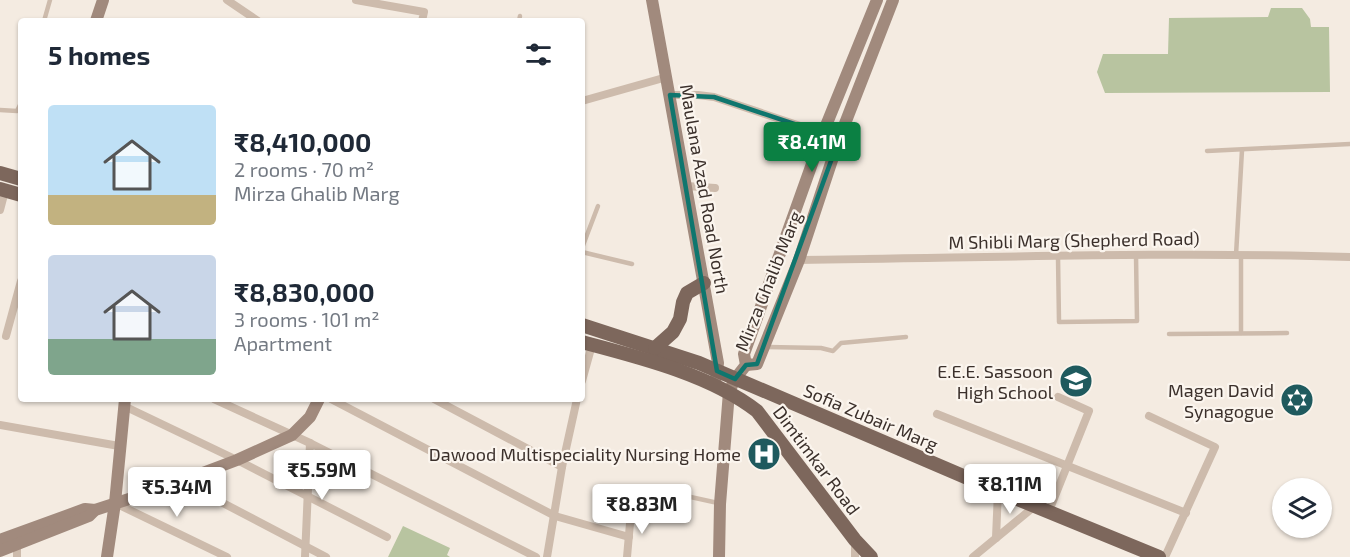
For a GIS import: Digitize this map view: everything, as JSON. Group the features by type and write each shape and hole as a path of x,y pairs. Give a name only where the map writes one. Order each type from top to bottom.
{"main road":[{"path":"97,18 103,0"},
{"name":"Maulana Azad Road North","path":"652,0 718,363 714,385"},
{"name":"Mirza Ghalib Marg","path":"732,386 746,365 744,354 823,133 877,0"},
{"name":"Mirza Ghalib Marg","path":"746,365 757,364 799,260 839,139 893,0"},
{"path":"0,173 18,178"},
{"path":"3,190 18,194"},
{"path":"654,348 673,332 681,320 683,302 687,293 704,283"},
{"path":"585,326 699,363 717,371 732,386"},
{"path":"587,343 693,376 714,385 732,386"},
{"path":"719,557 720,504 732,386"},
{"name":"Sofia Zubair Marg","path":"732,386 1049,510 1160,557"},
{"name":"Dimtimkar Road","path":"732,386 757,411 855,540 871,557"},
{"path":"0,551 17,550 89,516 95,510 237,460 292,435 310,417 318,402"},
{"path":"110,556 125,403"},
{"path":"0,540 85,508 95,510"}],"street":[{"path":"227,0 254,18"},
{"path":"356,0 424,12 423,18"},
{"path":"585,100 667,77"},
{"path":"670,95 698,94 714,97 839,139"},
{"path":"687,186 715,188"},
{"path":"0,210 3,190"},
{"name":"M Shibli Marg (Shepherd Road)","path":"799,260 1262,254 1350,257"},
{"path":"6,336 18,292"},
{"path":"585,358 587,343"},
{"path":"1049,510 1089,411 1059,397"},
{"path":"220,402 310,443 536,557"},
{"path":"337,402 555,516 628,537"},
{"path":"440,402 562,466"},
{"path":"548,557 562,466 576,402"},
{"path":"125,403 387,537"},
{"path":"937,414 1186,513"},
{"path":"1149,416 1215,447 1166,557"},
{"path":"0,424 119,446"},
{"path":"306,552 310,443"},
{"path":"181,481 306,552 326,557"},
{"path":"996,538 998,491"},
{"path":"115,503 227,557"},
{"path":"973,557 1035,506"},
{"path":"627,557 631,512"},
{"path":"855,540 855,557"}],"lane":[{"path":"45,18 50,0"},
{"path":"0,111 17,111 18,109"},
{"path":"1207,151 1350,144"},
{"path":"1241,333 1239,255 1242,150"},
{"path":"585,242 598,206"},
{"path":"585,251 632,264"},
{"path":"1058,257 1059,322 1137,321 1136,255"},
{"path":"1169,334 1287,333"},
{"path":"764,346 821,348 832,351 841,343 906,336"},
{"path":"645,487 720,504"}],"highlighted area":[{"path":"670,95 714,97 839,139 757,364 746,365 735,379 717,371"}],"green space":[{"path":"1271,8 1302,8 1310,19 1311,27 1329,27 1330,92 1105,93 1097,72 1103,54 1168,54 1169,18 1268,17"},
{"path":"403,526 450,548 447,555 450,557 388,557"}],"place":[{"name":"E.E.E. Sassoon High School","path":"1076,381"},
{"name":"Magen David Synagogue","path":"1297,400"},
{"name":"Dawood Multispeciality Nursing Home","path":"764,454"}]}
